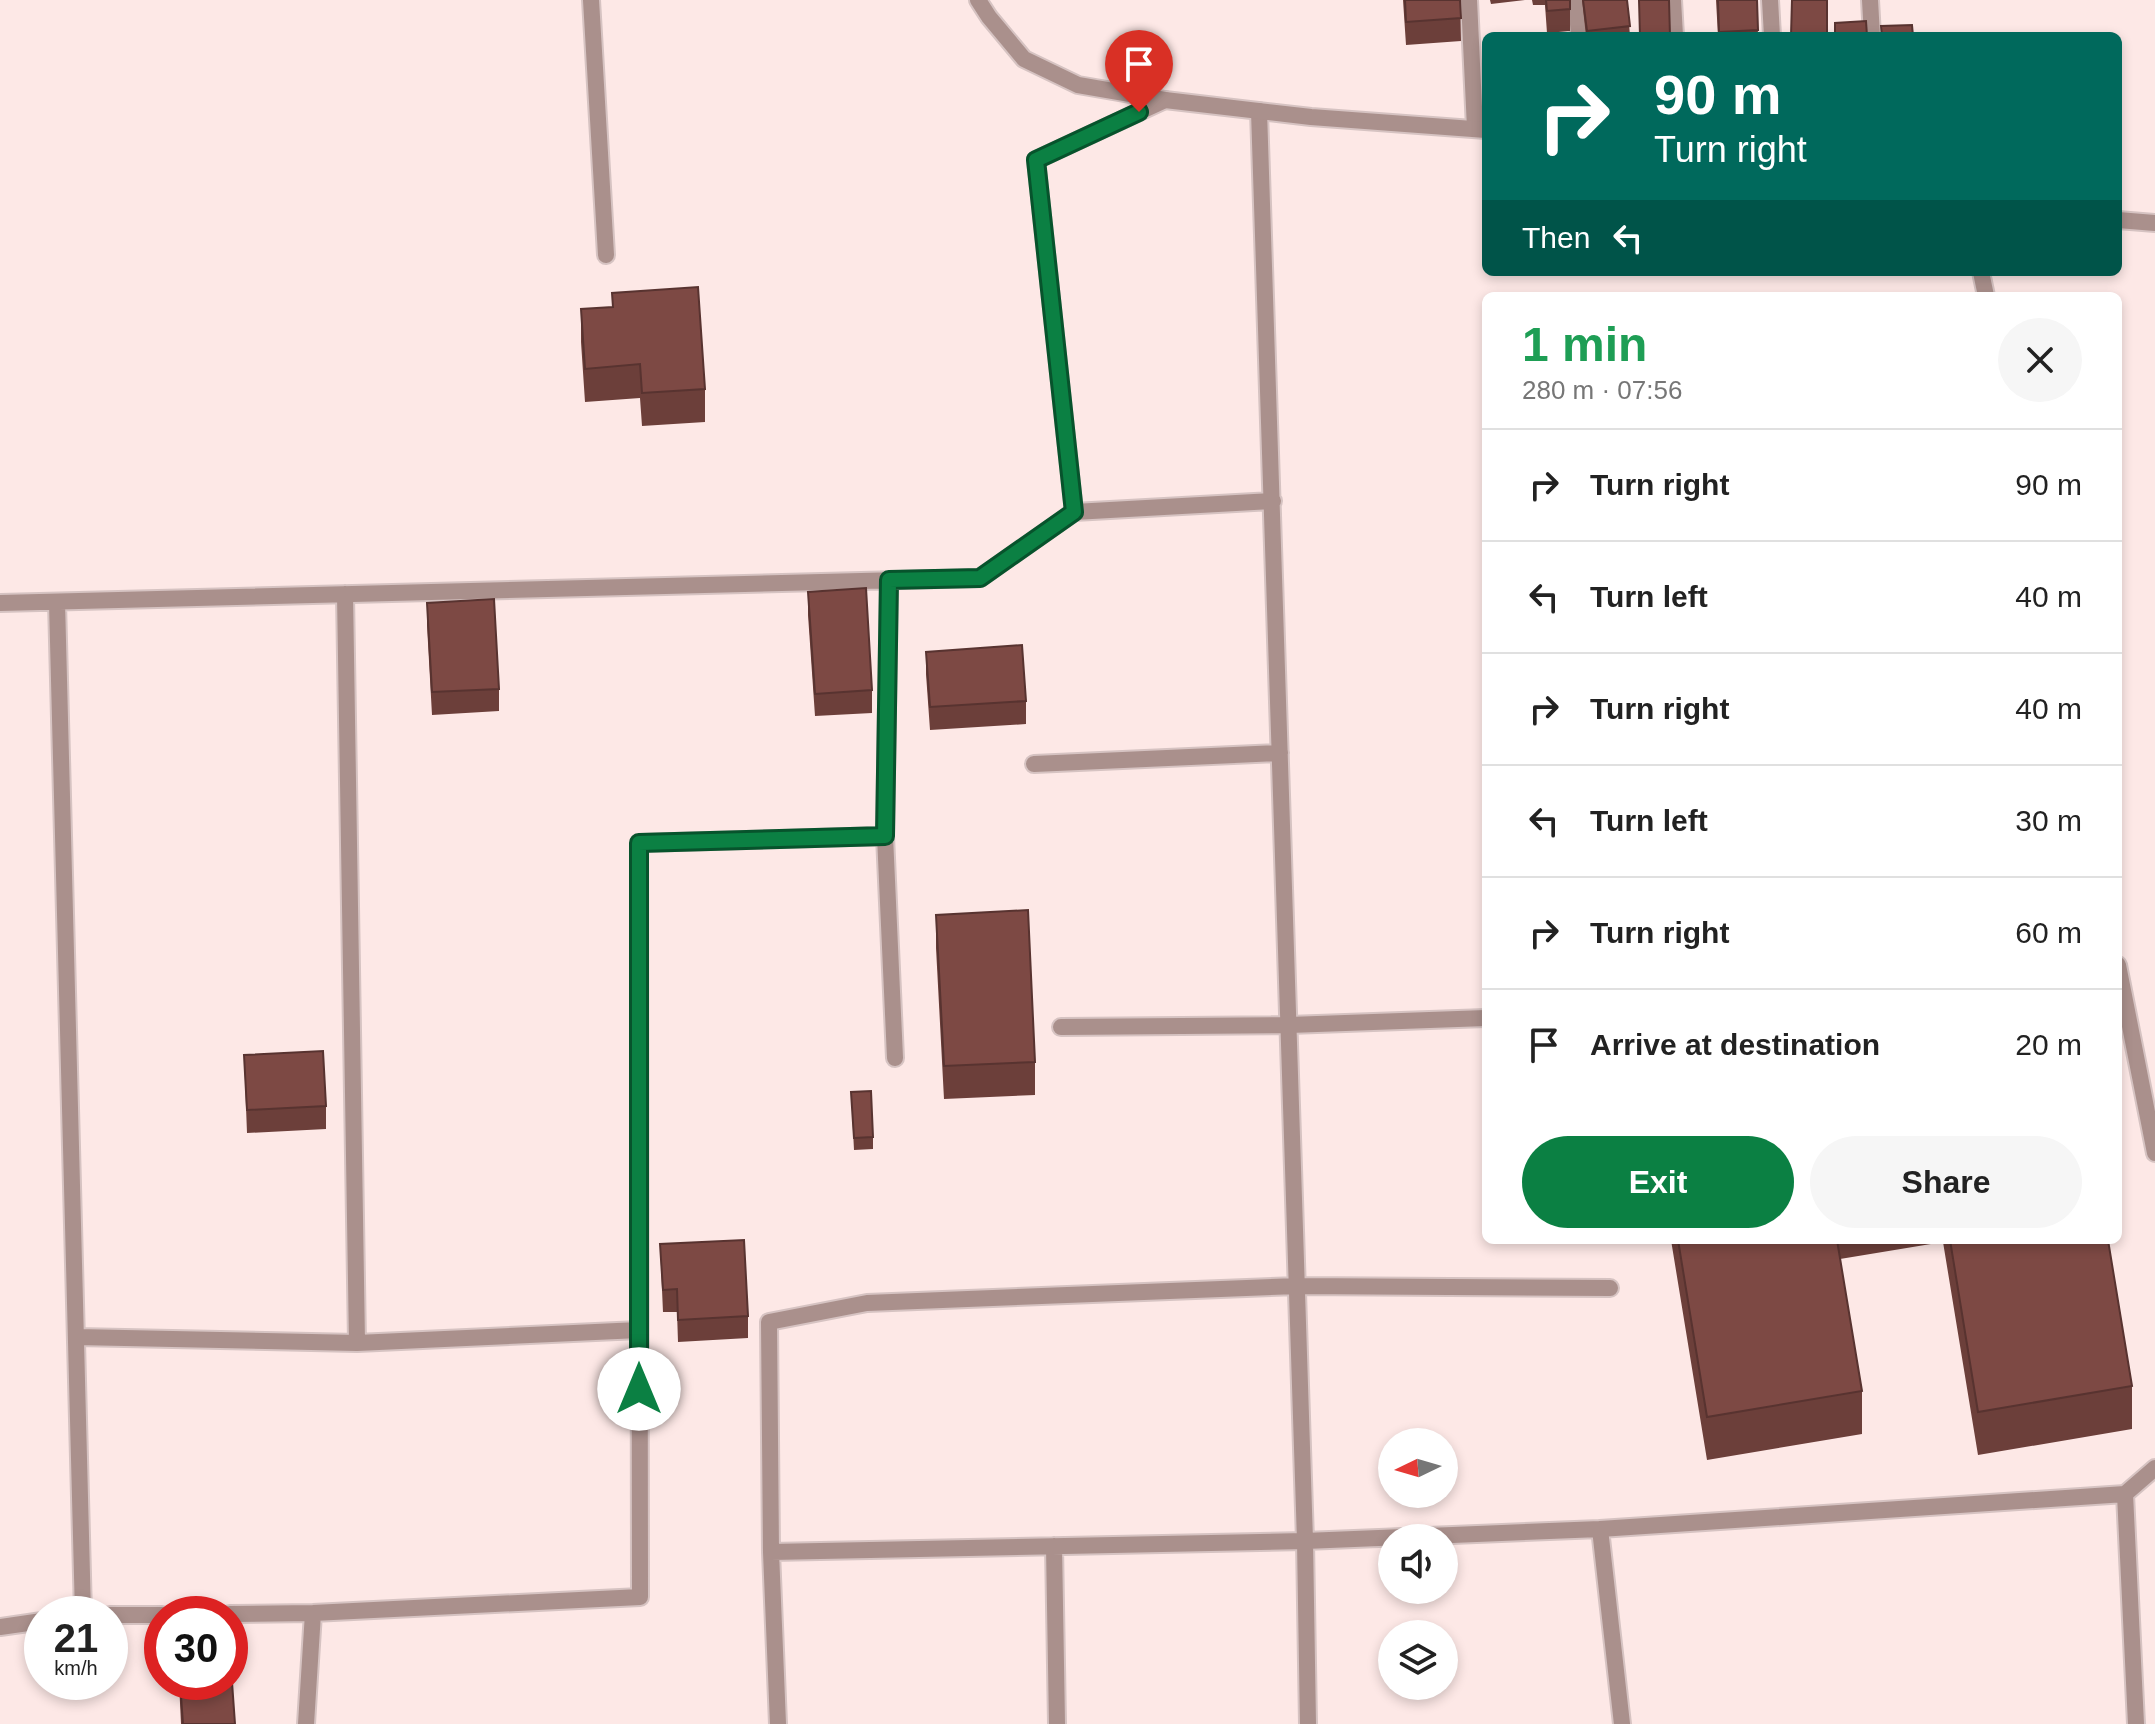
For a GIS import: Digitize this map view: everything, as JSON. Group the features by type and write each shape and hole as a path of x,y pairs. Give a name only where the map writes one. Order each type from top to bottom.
{"street":[{"path":"591,0 606,255"},
{"path":"978,0 1024,59 1078,85 1165,100 1311,117 1480,129 1469,0"},
{"path":"1576,0 1579,32"},
{"path":"1673,0 1675,32"},
{"path":"1770,0 1772,32"},
{"path":"1870,0 1872,32"},
{"path":"1074,512 1036,160 1165,100"},
{"path":"1259,111 1305,1541 1308,1724"},
{"path":"2122,220 2155,223"},
{"path":"0,603 980,578 1074,512 1273,501"},
{"path":"889,580 885,836 895,1058"},
{"path":"345,594 357,1343"},
{"path":"57,602 83,1596"},
{"path":"1034,764 1280,753"},
{"path":"248,1614 640,1597 639,843 885,836"},
{"path":"2122,985 2155,1153"},
{"path":"1061,1027 1289,1025 1482,1018"},
{"path":"778,1724 771,1552 769,1322 867,1303 1297,1286 1610,1288"},
{"path":"77,1337 357,1343 639,1330"},
{"path":"771,1552 1305,1541 1600,1529 2125,1494 2155,1468"},
{"path":"2125,1494 2136,1724"},
{"path":"1600,1529 1622,1724"},
{"path":"1054,1546 1057,1724"},
{"path":"306,1724 313,1613"},
{"path":"0,1627 24,1624"}],"building":[{"path":"1405,0 1460,0 1461,18 1406,22"},
{"path":"1546,0 1570,0 1570,9 1547,11"},
{"path":"1583,0 1627,0 1630,26 1587,31"},
{"path":"1639,0 1669,0 1670,32 1640,32"},
{"path":"1718,0 1757,0 1758,30 1719,32"},
{"path":"1792,0 1827,0 1827,32 1791,32"},
{"path":"1866,21 1867,32 1835,32 1835,23"},
{"path":"1912,25 1913,32 1882,32 1881,26"},
{"path":"698,287 705,389 642,393 640,364 585,369 581,309 613,307 612,293"},
{"path":"866,588 872,690 815,694 808,592"},
{"path":"494,599 499,689 432,692 427,603"},
{"path":"1022,645 1026,701 930,707 926,652"},
{"path":"1028,910 1035,1062 944,1066 936,915"},
{"path":"323,1051 326,1106 247,1110 244,1055"},
{"path":"871,1091 873,1137 854,1138 851,1092"},
{"path":"744,1240 748,1316 678,1320 677,1289 663,1290 660,1244"},
{"path":"1679,1244 1838,1244 1862,1391 1707,1417"},
{"path":"1951,1244 2109,1244 2132,1386 1978,1412"},
{"path":"181,1700 233,1700 235,1724 183,1724"}],"route":[{"path":"639,1389 639,843 885,836 889,580 980,578 1074,512 1036,160 1139,112"}]}
